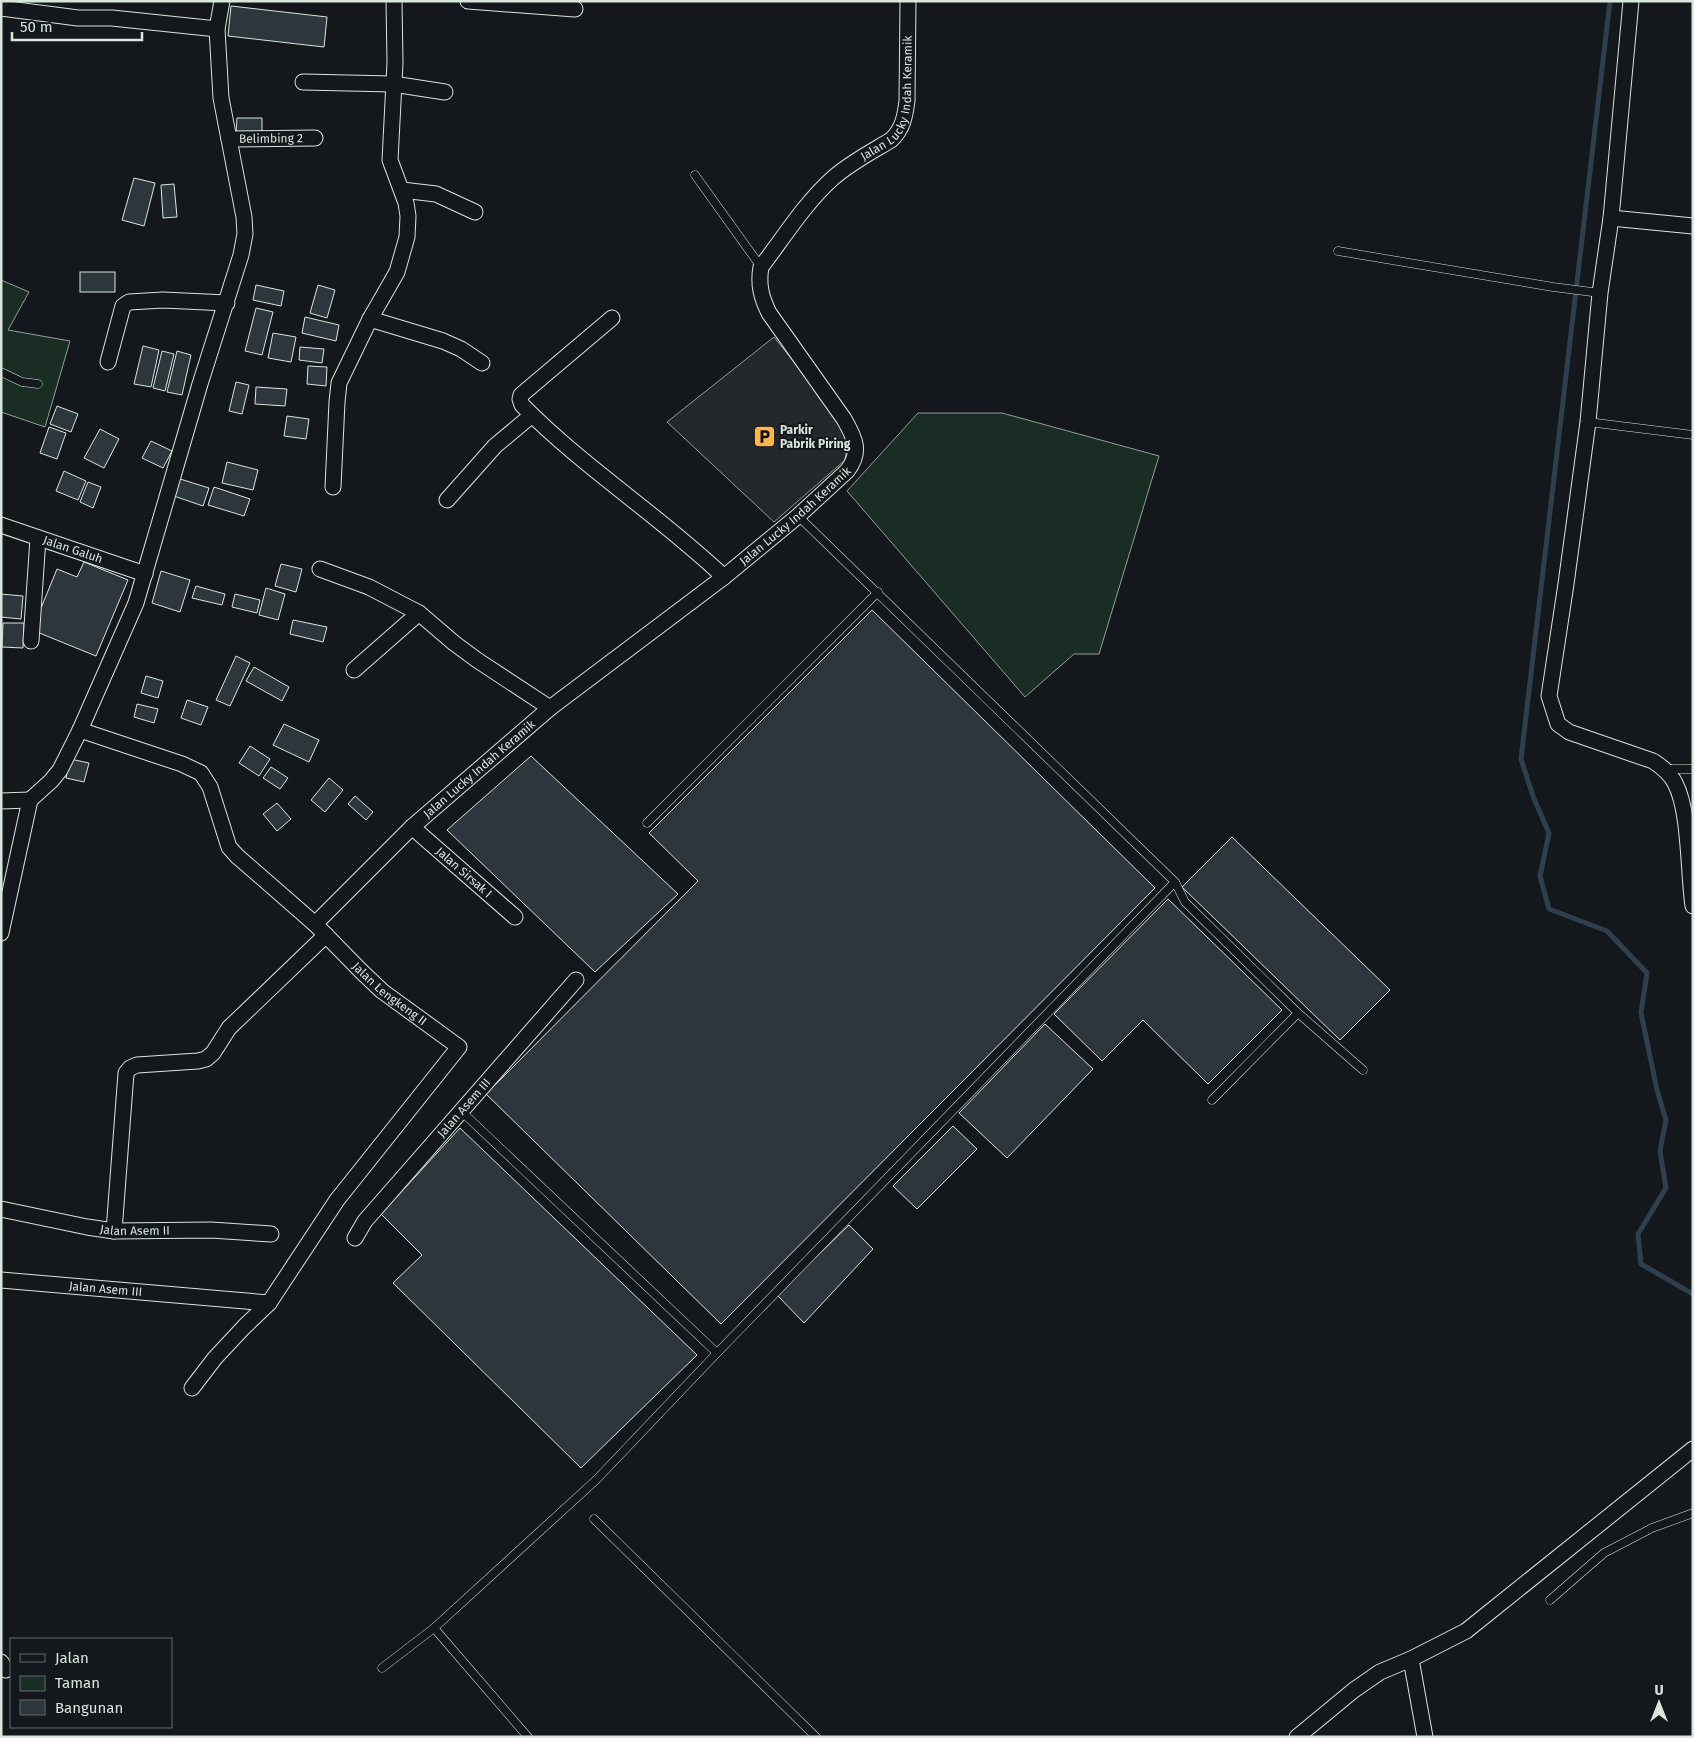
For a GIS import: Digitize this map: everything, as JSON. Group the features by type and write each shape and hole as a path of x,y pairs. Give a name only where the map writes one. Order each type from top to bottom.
{"street":[{"path":"1,802 30,800 52,781 60,770 80,730 136,603 200,384 227,303 245,234 244,217 221,98 217,28 222,1"},
{"path":"333,487 336,402 339,383 345,367 370,319 397,272 403,254 408,216 402,190 390,160 394,1"},
{"path":"468,1 575,9"},
{"name":"Jalan Lucky Indah Keramik","path":"315,924 412,827 550,708 724,577 798,516 847,471 853,462 856,452 855,442 844,419 769,313 762,299 759,286 760,267 824,186 835,176 890,140 901,128 907,101 908,1"},
{"path":"1631,1 1611,218 1593,292 1588,422 1549,696 1558,724 1569,732 1653,761 1666,769 1675,782 1681,798 1693,906"},
{"path":"1,8 78,18 112,18 217,28"},
{"path":"303,82 393,84 445,92"},
{"name":"Belimbing 2","path":"229,139 315,138"},
{"path":"402,190 436,194 475,212"},
{"path":"1611,218 1693,226"},
{"path":"108,362 123,306 129,302 163,300 227,303"},
{"path":"612,318 521,394 522,405 578,456 695,550 724,577"},
{"path":"370,319 443,341 482,363"},
{"path":"447,500 495,446 532,415"},
{"name":"Jalan Galuh","path":"1,525 145,574"},
{"path":"31,641 38,538"},
{"path":"320,569 369,587 419,612 454,643 477,660 550,708"},
{"path":"354,670 419,612"},
{"name":"Jalan Lengkeng II","path":"80,730 182,764 201,773 210,787 229,847 237,856 315,924 382,991 458,1047 337,1200 269,1303"},
{"path":"1,933 30,800"},
{"name":"Jalan Sirsak I","path":"412,827 515,917"},
{"path":"114,1231 126,1073 130,1068 137,1065 206,1059 213,1053 234,1022 326,936"},
{"name":"Jalan Asem III","path":"355,1238 365,1221 576,980"},
{"name":"Jalan Asem II","path":"1,1209 87,1228 114,1231 211,1230 271,1234"},
{"name":"Jalan Asem III","path":"1,1280 269,1303"},
{"path":"192,1388 215,1358 269,1303"},
{"path":"1297,1737 1367,1680 1466,1631 1693,1449"},
{"path":"1411,1659 1425,1737"}],"lane":[{"path":"695,175 760,267"},
{"path":"1338,251 1593,292"},
{"path":"1,372 22,382 38,384"},
{"path":"1588,422 1693,435"},
{"path":"798,516 1175,882 1184,902 1298,1013 1363,1070"},
{"path":"647,823 878,592"},
{"path":"1666,769 1693,769"},
{"path":"382,1668 434,1628 596,1480 1175,882"},
{"path":"1212,1100 1298,1013"},
{"path":"461,1111 717,1353"},
{"path":"1550,1600 1604,1553 1652,1528 1693,1514"},
{"path":"594,1519 816,1737"},
{"path":"434,1628 528,1737"}],"green space":[{"path":"1,280 29,292 8,330 70,341 45,427 1,412"},
{"path":"918,413 1002,413 1159,456 1099,654 1074,654 1025,697 847,491"}],"shaded area":[{"name":"Parkir Pabrik Piring","path":"774,337 830,407 844,429 847,445 845,460 774,522 667,422"}],"building":[{"path":"231,6 327,17 324,47 228,36"},
{"path":"237,118 262,118 262,135 236,134"},
{"path":"134,178 155,183 144,226 122,220"},
{"path":"174,184 177,217 163,218 161,185"},
{"path":"80,272 115,272 115,292 80,292"},
{"path":"256,285 284,291 281,306 253,300"},
{"path":"318,285 335,290 327,318 310,313"},
{"path":"256,308 273,312 262,355 245,351"},
{"path":"305,317 339,325 336,341 302,333"},
{"path":"273,333 296,337 291,362 268,358"},
{"path":"143,346 159,350 151,387 134,384"},
{"path":"300,347 324,349 322,363 299,360"},
{"path":"162,351 174,354 165,391 153,388"},
{"path":"177,351 191,355 182,395 167,392"},
{"path":"308,366 327,367 326,386 307,384"},
{"path":"236,382 249,385 242,414 229,411"},
{"path":"256,387 287,389 285,406 255,404"},
{"path":"57,406 78,414 71,432 50,424"},
{"path":"287,416 309,419 306,439 284,436"},
{"path":"49,427 66,433 57,459 40,453"},
{"path":"100,429 119,439 104,468 84,458"},
{"path":"151,441 172,451 163,468 142,458"},
{"path":"227,462 258,470 253,490 222,483"},
{"path":"64,471 86,481 78,500 56,491"},
{"path":"177,478 209,488 203,506 171,495"},
{"path":"88,482 101,487 93,508 80,502"},
{"path":"214,487 250,499 244,516 208,505"},
{"path":"84,562 128,580 96,656 32,630 57,569 77,577"},
{"path":"281,564 302,569 296,592 275,586"},
{"path":"161,571 190,580 180,612 152,603"},
{"path":"196,586 225,594 222,605 192,598"},
{"path":"266,588 285,594 278,620 259,615"},
{"path":"1,594 23,596 21,619 1,617"},
{"path":"235,594 260,600 257,613 232,607"},
{"path":"872,610 1155,888 721,1324 486,1094 698,881 649,833"},
{"path":"293,620 327,627 323,642 290,634"},
{"path":"3,623 24,623 23,648 2,647"},
{"path":"236,656 250,663 230,706 216,700"},
{"path":"254,667 289,687 282,701 246,681"},
{"path":"146,676 163,681 158,698 141,693"},
{"path":"187,700 208,707 201,725 181,718"},
{"path":"137,704 158,709 154,723 134,717"},
{"path":"284,724 319,740 309,762 273,745"},
{"path":"250,746 270,759 259,776 239,763"},
{"path":"531,756 678,894 595,972 447,830"},
{"path":"70,759 89,763 84,782 66,778"},
{"path":"271,767 288,778 280,789 263,778"},
{"path":"329,778 343,790 325,812 311,800"},
{"path":"355,796 373,812 366,820 348,804"},
{"path":"277,803 291,819 277,831 263,814"},
{"path":"1232,837 1390,990 1340,1040 1182,887"},
{"path":"1168,899 1282,1010 1208,1084 1143,1020 1102,1061 1054,1014"},
{"path":"1045,1024 1093,1069 1007,1158 959,1113"},
{"path":"953,1126 977,1149 917,1209 893,1186"},
{"path":"460,1128 697,1355 581,1468 393,1283 422,1255 381,1214"},
{"path":"849,1225 873,1249 804,1323 777,1295"}],"waterway":[{"path":"1610,1 1521,759 1534,799 1549,833 1540,876 1549,909 1607,931 1647,973 1641,1013 1657,1090 1666,1120 1660,1151 1666,1188 1638,1234 1641,1264 1693,1294"}],"place":[{"name":"Parkir Pabrik Piring","path":"764,437"}]}
